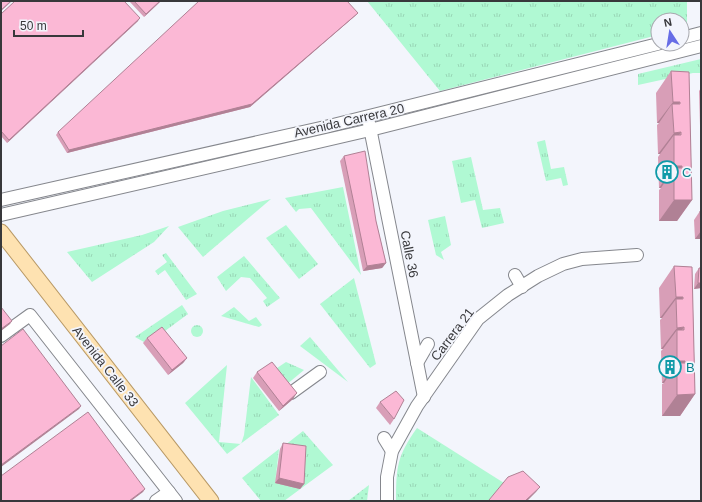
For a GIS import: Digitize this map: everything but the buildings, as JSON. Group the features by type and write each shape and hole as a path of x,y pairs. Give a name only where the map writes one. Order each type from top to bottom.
{"main road":[{"name":"Avenida Calle 33","path":"1,232 211,501"}],"street":[{"path":"690,36 701,33"},
{"name":"Avenida Carrera 20","path":"1,200 367,116 650,46"},
{"name":"Avenida Carrera 20","path":"1,215 370,130 701,46"},
{"name":"Calle 36","path":"367,116 418,363 423,405"},
{"name":"Carrera 21","path":"387,501 387,477 392,451 443,378 478,319 493,306 522,286 538,276 563,264 582,259 637,255"},
{"path":"515,275 522,286"},
{"path":"1,336 30,315 172,496 156,501"},
{"path":"418,363 428,344"},
{"path":"291,393 320,372"},
{"path":"384,438 392,451"}],"green space":[{"path":"367,1 687,1 687,12 650,12 650,37 440,91"},
{"path":"701,59 701,73 693,73 638,85 638,74"},
{"path":"545,140 551,169 564,167 568,185 563,186 561,178 546,181 537,142"},
{"path":"471,157 483,210 500,208 504,223 482,228 475,200 461,203 452,161"},
{"path":"343,187 361,275 311,208 299,209 296,212 285,198"},
{"path":"271,199 203,257 178,227 223,211"},
{"path":"445,216 451,245 441,252 444,260 436,255 428,220"},
{"path":"286,225 318,264 299,279 266,238"},
{"path":"169,226 154,242 92,282 67,252 142,235"},
{"path":"166,253 197,294 186,300 165,270 158,275 155,271 167,262 162,255"},
{"path":"244,256 280,298 267,307 263,301 267,298 250,278 241,277 226,291 217,277"},
{"path":"354,278 376,364 370,368 320,304"},
{"path":"182,305 188,314 165,331 144,342 135,337"},
{"path":"234,307 249,321 256,317 262,325 259,327 221,316"},
{"path":"199,325 202,326 202,336 195,337 192,336 191,329 192,326"},
{"path":"310,337 348,382 300,346"},
{"path":"286,362 304,370 286,385 274,370"},
{"path":"227,365 219,442 240,444 227,454 185,403"},
{"path":"251,377 279,415 241,443 244,435"},
{"path":"417,428 504,483 489,501 396,501 396,479 399,462 405,446"},
{"path":"303,431 333,465 284,501 261,501 242,478 279,449 275,483 280,449"},
{"path":"369,485 367,501 348,501"}],"place":[{"name":"C","path":"667,172"},
{"name":"B","path":"670,367"}]}
